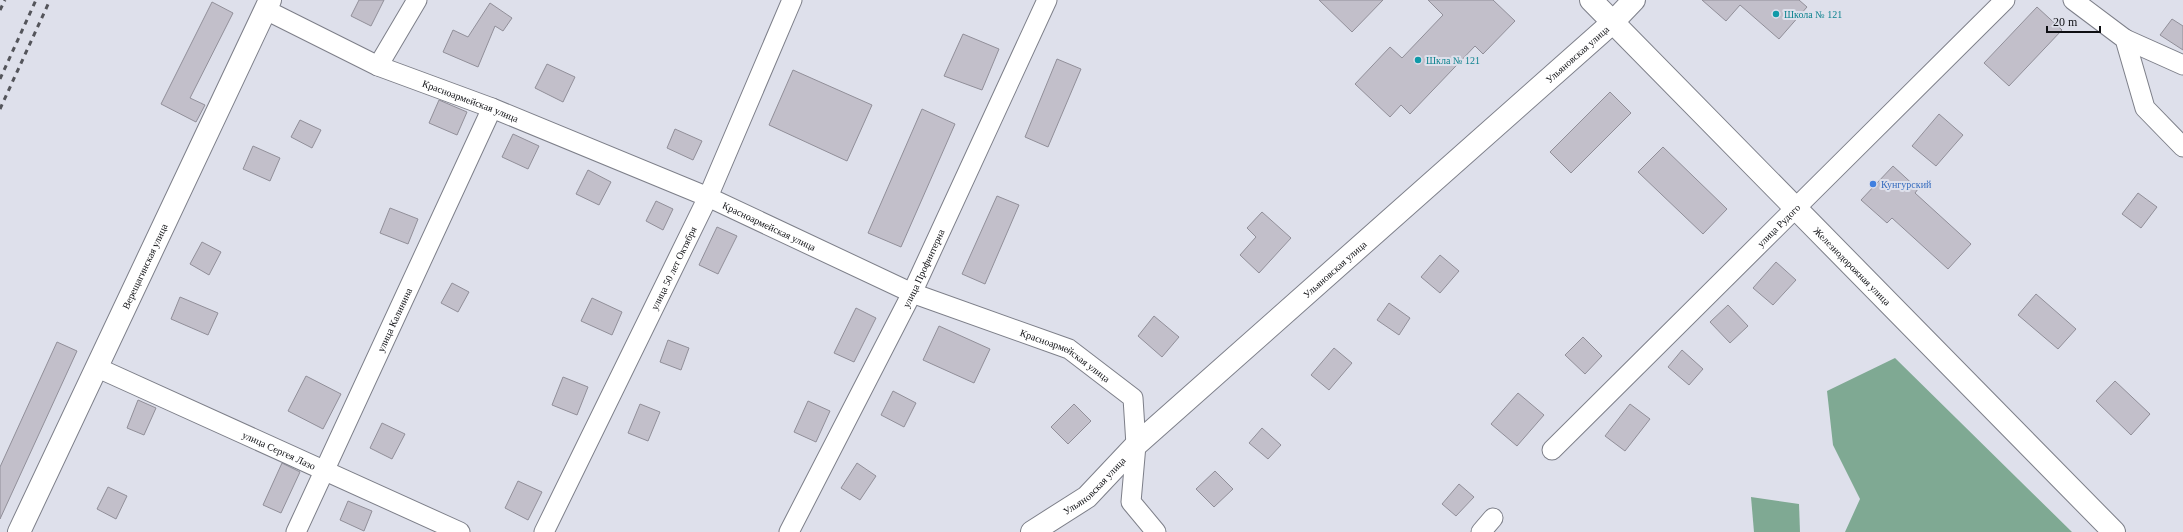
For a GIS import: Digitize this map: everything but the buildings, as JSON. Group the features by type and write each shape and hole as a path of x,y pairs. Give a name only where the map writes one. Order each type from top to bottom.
{"street":[{"path":"378,66 417,0"},
{"name":"улица 50 лет Октября","path":"544,532 708,197 792,0"},
{"name":"улица Профинтерна","path":"789,532 912,293 1047,0"},
{"name":"Железнодорожная улица","path":"1591,0 2114,532"},
{"name":"Ульяновская улица","path":"1032,532 1087,497 1136,445 1612,23 1634,0"},
{"name":"улица Рудого","path":"1552,450 2005,0"},
{"path":"2073,0 2125,39 2183,65"},
{"name":"Красноармейская улица","path":"268,5 378,66 492,108 708,197 912,293 1069,349 1133,398 1136,445 1131,502 1156,532"},
{"name":"Верещагинская улица","path":"20,532 268,5"},
{"path":"2125,39 2146,108 2183,147"},
{"name":"улица Калинина","path":"296,532 492,108"},
{"name":"улица Сергея Лазо","path":"98,368 460,532"}],"green space":[{"path":"1895,358 2072,532 1845,532 1860,499 1833,445 1827,391"},
{"path":"1751,497 1799,504 1800,532 1754,532"}],"railway":[{"path":"0,10 5,0"},
{"path":"0,79 36,0"},
{"path":"0,109 50,0"}],"place":[{"name":"Школа № 121","path":"1776,14"},
{"name":"Шкла № 121","path":"1418,60"},
{"name":"Кунгурский","path":"1873,184"}]}
